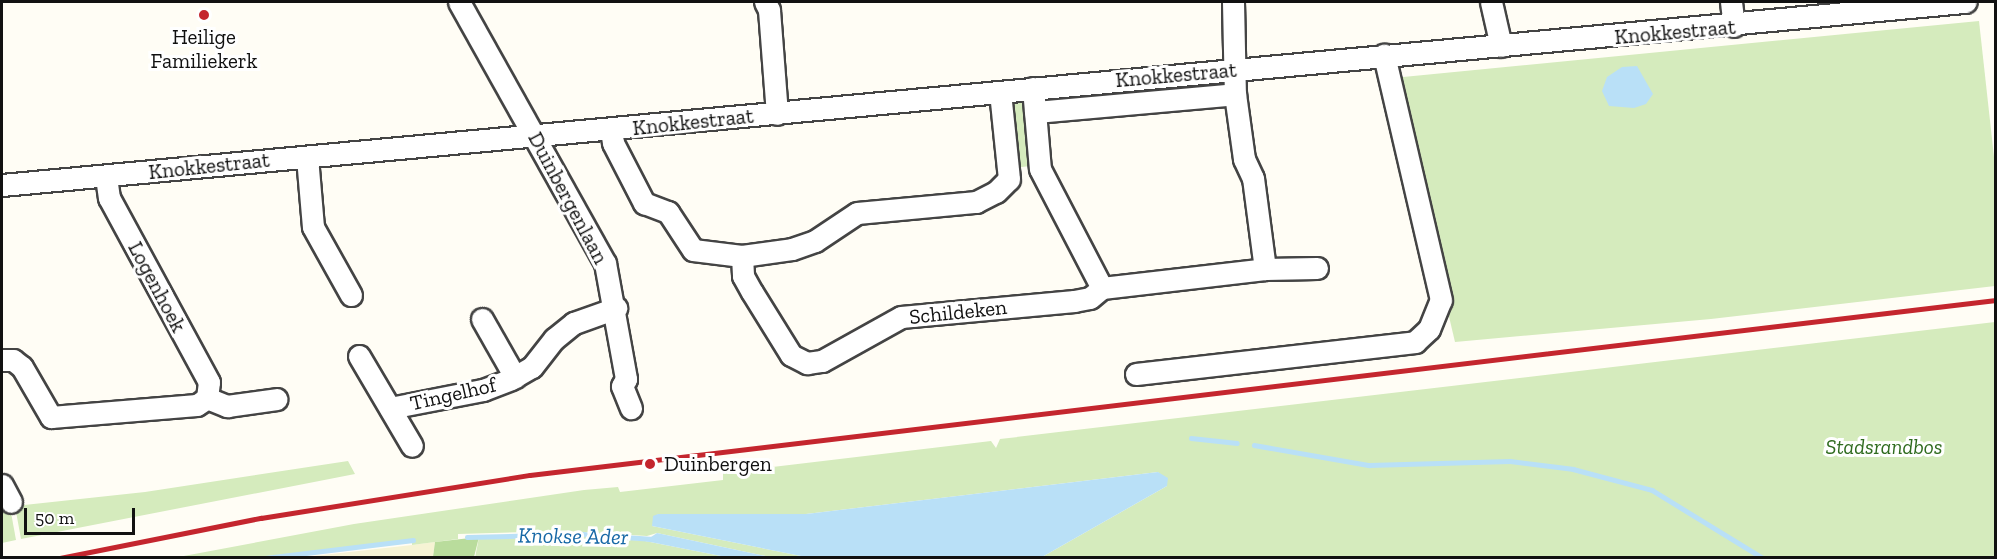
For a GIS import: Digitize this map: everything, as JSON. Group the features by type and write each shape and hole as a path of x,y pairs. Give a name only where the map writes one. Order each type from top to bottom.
{"street":[{"name":"Duinbergenlaan","path":"459,2 605,263 616,308 626,379 622,386 631,408"},
{"path":"765,2 770,10 777,114"},
{"path":"1233,2 1235,94 1244,159 1253,178 1265,269"},
{"path":"1491,2 1501,46"},
{"path":"1731,2 1734,26"},
{"name":"Knokkestraat","path":"2,185 611,130 1384,55 1734,26 1965,2"},
{"path":"1136,374 1414,342 1428,329 1441,300 1384,55"},
{"path":"1033,88 1040,169 1102,288"},
{"path":"1000,92 1009,179"},
{"name":"Knokkestraat","path":"1035,112 1235,94"},
{"path":"611,130 613,143 644,203 668,212 693,250 742,256 792,249 815,241 857,213 976,202 996,192 1009,179 1040,169"},
{"path":"307,157 314,227 351,295"},
{"name":"Logenhoek","path":"106,176 109,198 209,382 207,398"},
{"name":"Schildeken","path":"742,256 743,276 752,292 791,355 807,363 822,361 901,317 1074,301 1090,298 1102,288 1265,269 1317,268"},
{"name":"Tingelhof","path":"390,408 483,390 515,377 532,367 554,339 574,323 616,308"},
{"name":"Tingelhof","path":"482,319 515,377"},
{"name":"Tingelhof","path":"359,356 412,446"},
{"path":"2,360 13,360 22,367 51,417 197,405 207,398 227,406 277,399"}],"shaded area":[{"path":"435,542 433,557 296,558 412,545"}],"green space":[{"path":"1979,21 1995,166 1995,286 1711,319 1455,342 1393,78"},
{"path":"1025,98 1030,166 1014,168 1006,101"},
{"name":"Stadsrandbos","path":"1995,322 1995,557 1042,557 1167,486 1158,472 806,514 658,514 652,526 806,557 770,557 657,533 647,536 565,531 458,534 458,539 412,545 412,540 259,557 173,558 354,524 584,490 618,487 620,492 723,480 723,473 991,441 996,448 1000,439"},
{"path":"348,461 355,474 21,539 15,506 145,492"},
{"path":"2,506 10,507 16,540 2,543"},
{"path":"566,535 645,541 726,557 475,558 479,537"},
{"path":"479,537 474,557 433,557 435,542"}],"water":[{"path":"1637,66 1653,94 1646,104 1634,108 1609,106 1602,91 1607,77 1622,67"},
{"path":"1158,472 1168,478 1167,486 1042,557 806,557 652,526 653,516 658,514 806,514"},
{"path":"657,533 770,557 726,557 645,541"}],"waterway":[{"path":"1191,438 1237,443"},
{"path":"1254,445 1369,465 1510,461 1573,469 1652,490 1763,558"},
{"name":"Knokse Ader","path":"467,537 582,534 653,539"},
{"name":"Knokse Ader","path":"265,558 413,540"}],"railway":[{"path":"60,558 261,518 530,475 1996,300"}],"place":[{"name":"Heilige Familiekerk","path":"204,15"},
{"name":"Duinbergen","path":"650,464"}]}
